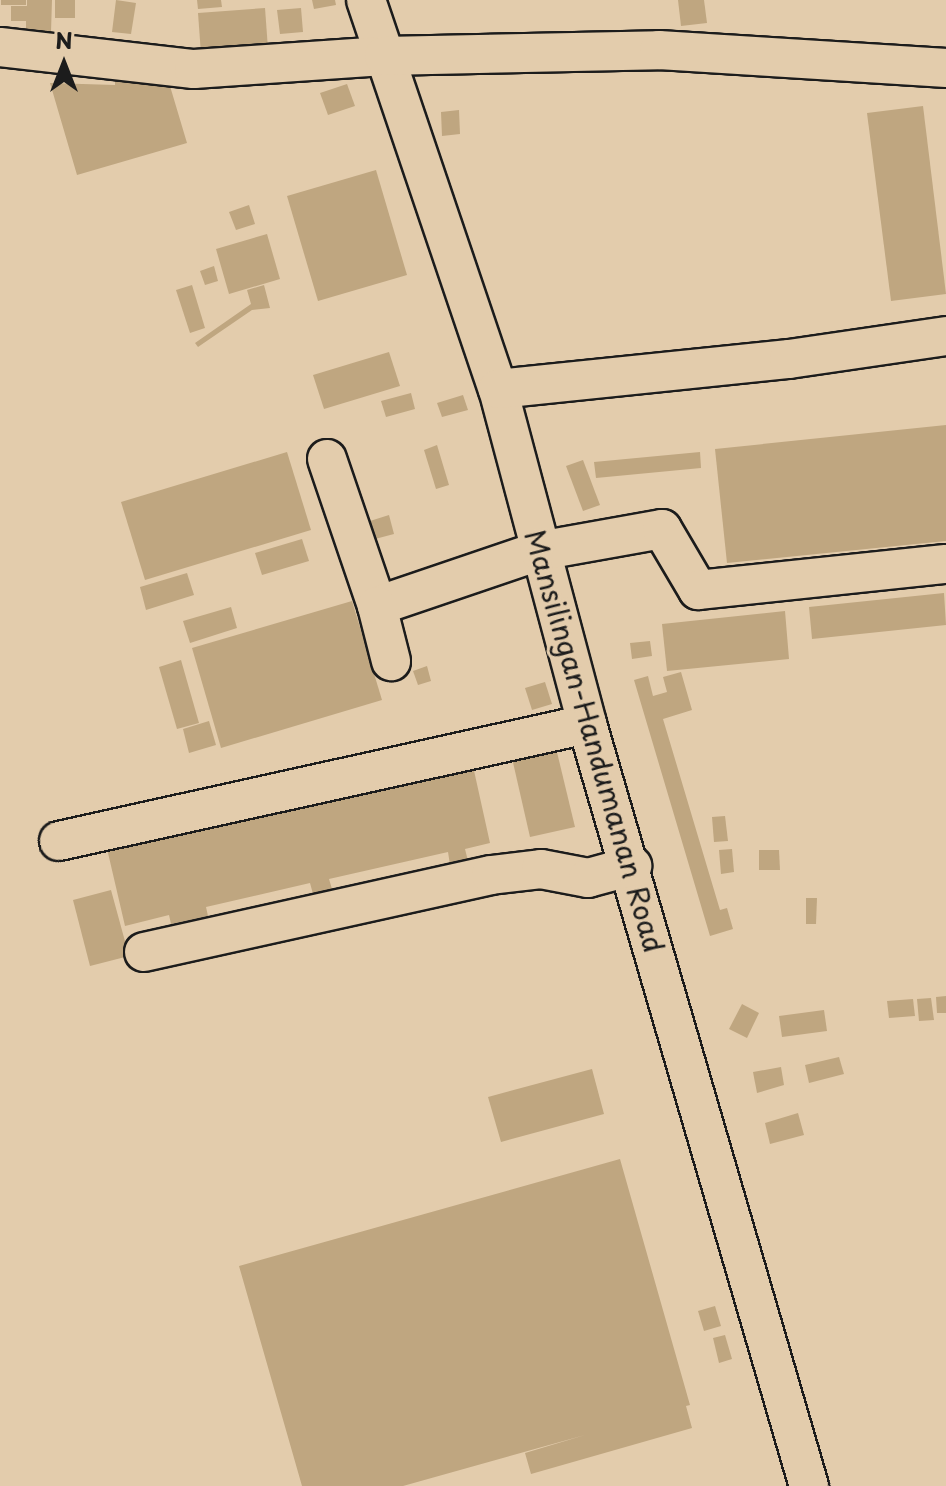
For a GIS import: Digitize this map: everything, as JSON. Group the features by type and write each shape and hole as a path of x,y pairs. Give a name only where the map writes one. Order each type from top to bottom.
{"street":[{"name":"Mansilingan-Handumanan Road","path":"366,0 498,389 587,724 632,866 809,1486"},
{"path":"0,47 194,69 384,56 659,50 928,67 946,51"},
{"path":"498,389 789,359 946,336"},
{"path":"327,459 377,606 391,661"},
{"path":"377,606 539,551 662,529 698,590 946,564"},
{"path":"59,841 587,724"},
{"path":"144,952 491,875 541,869 588,878 632,866"}],"building":[{"path":"1,0 26,0 26,5 1,5"},
{"path":"27,0 52,0 51,32 26,31 26,21 11,21 11,6 27,6"},
{"path":"55,0 75,0 75,18 55,18"},
{"path":"116,0 136,3 131,34 112,32"},
{"path":"197,0 221,0 222,7 198,9"},
{"path":"312,0 335,0 336,5 314,9"},
{"path":"678,0 704,0 707,23 681,26"},
{"path":"265,8 268,49 201,54 198,13"},
{"path":"301,8 303,32 280,34 277,10"},
{"path":"115,75 167,76 187,143 77,175 50,83 115,85"},
{"path":"347,84 355,106 328,115 320,93"},
{"path":"923,106 946,294 891,301 867,113"},
{"path":"459,110 460,134 442,136 441,112"},
{"path":"376,170 407,275 318,301 287,196"},
{"path":"249,205 255,224 236,230 229,212"},
{"path":"267,234 280,279 229,294 216,249"},
{"path":"214,266 218,281 205,285 200,271"},
{"path":"192,285 205,328 190,333 176,290"},
{"path":"264,285 270,308 252,310 198,347 195,343 251,304 247,290"},
{"path":"389,352 400,386 324,409 313,375"},
{"path":"411,393 415,409 386,417 381,401"},
{"path":"463,395 468,410 442,417 437,403"},
{"path":"946,425 946,541 727,563 715,449"},
{"path":"437,445 449,485 436,489 424,450"},
{"path":"287,452 311,530 145,580 121,502"},
{"path":"700,452 701,468 596,478 594,462"},
{"path":"583,460 600,505 583,511 566,466"},
{"path":"389,515 394,534 375,539 370,521"},
{"path":"302,539 309,561 262,575 255,553"},
{"path":"187,573 194,595 146,610 140,587"},
{"path":"944,593 946,625 812,639 809,607"},
{"path":"352,601 382,700 221,748 192,648"},
{"path":"231,607 237,628 190,643 183,621"},
{"path":"785,611 789,659 667,671 662,624"},
{"path":"650,641 652,656 632,659 630,643"},
{"path":"181,660 199,723 177,729 159,667"},
{"path":"427,666 431,681 418,685 413,671"},
{"path":"681,672 692,710 663,719 720,910 727,908 733,929 710,936 634,680 648,676 653,696 667,692 663,677"},
{"path":"545,682 552,704 532,710 525,688"},
{"path":"209,721 216,745 189,753 183,729"},
{"path":"556,748 575,827 530,837 512,758"},
{"path":"471,757 490,843 465,849 468,861 450,865 448,852 329,879 332,889 313,894 310,883 206,907 208,916 171,924 169,915 125,926 105,840"},
{"path":"725,816 728,841 714,842 712,817"},
{"path":"732,849 734,872 721,874 719,850"},
{"path":"759,850 779,850 780,870 759,870"},
{"path":"111,890 129,956 90,966 73,900"},
{"path":"806,898 817,898 816,924 806,924"},
{"path":"946,996 946,1013 937,1013 936,997"},
{"path":"931,998 934,1020 919,1021 917,999"},
{"path":"913,999 915,1016 889,1018 887,1001"},
{"path":"742,1004 759,1013 747,1038 729,1029"},
{"path":"824,1010 827,1031 782,1037 779,1016"},
{"path":"839,1057 844,1074 809,1083 805,1065"},
{"path":"781,1067 784,1085 757,1093 753,1072"},
{"path":"592,1069 604,1114 501,1142 488,1097"},
{"path":"798,1113 804,1135 770,1144 765,1123"},
{"path":"620,1159 690,1405 686,1406 692,1428 531,1474 525,1453 585,1435 403,1486 302,1486 239,1266"},
{"path":"715,1306 721,1326 704,1331 698,1311"},
{"path":"725,1335 732,1359 719,1363 713,1338"}]}
